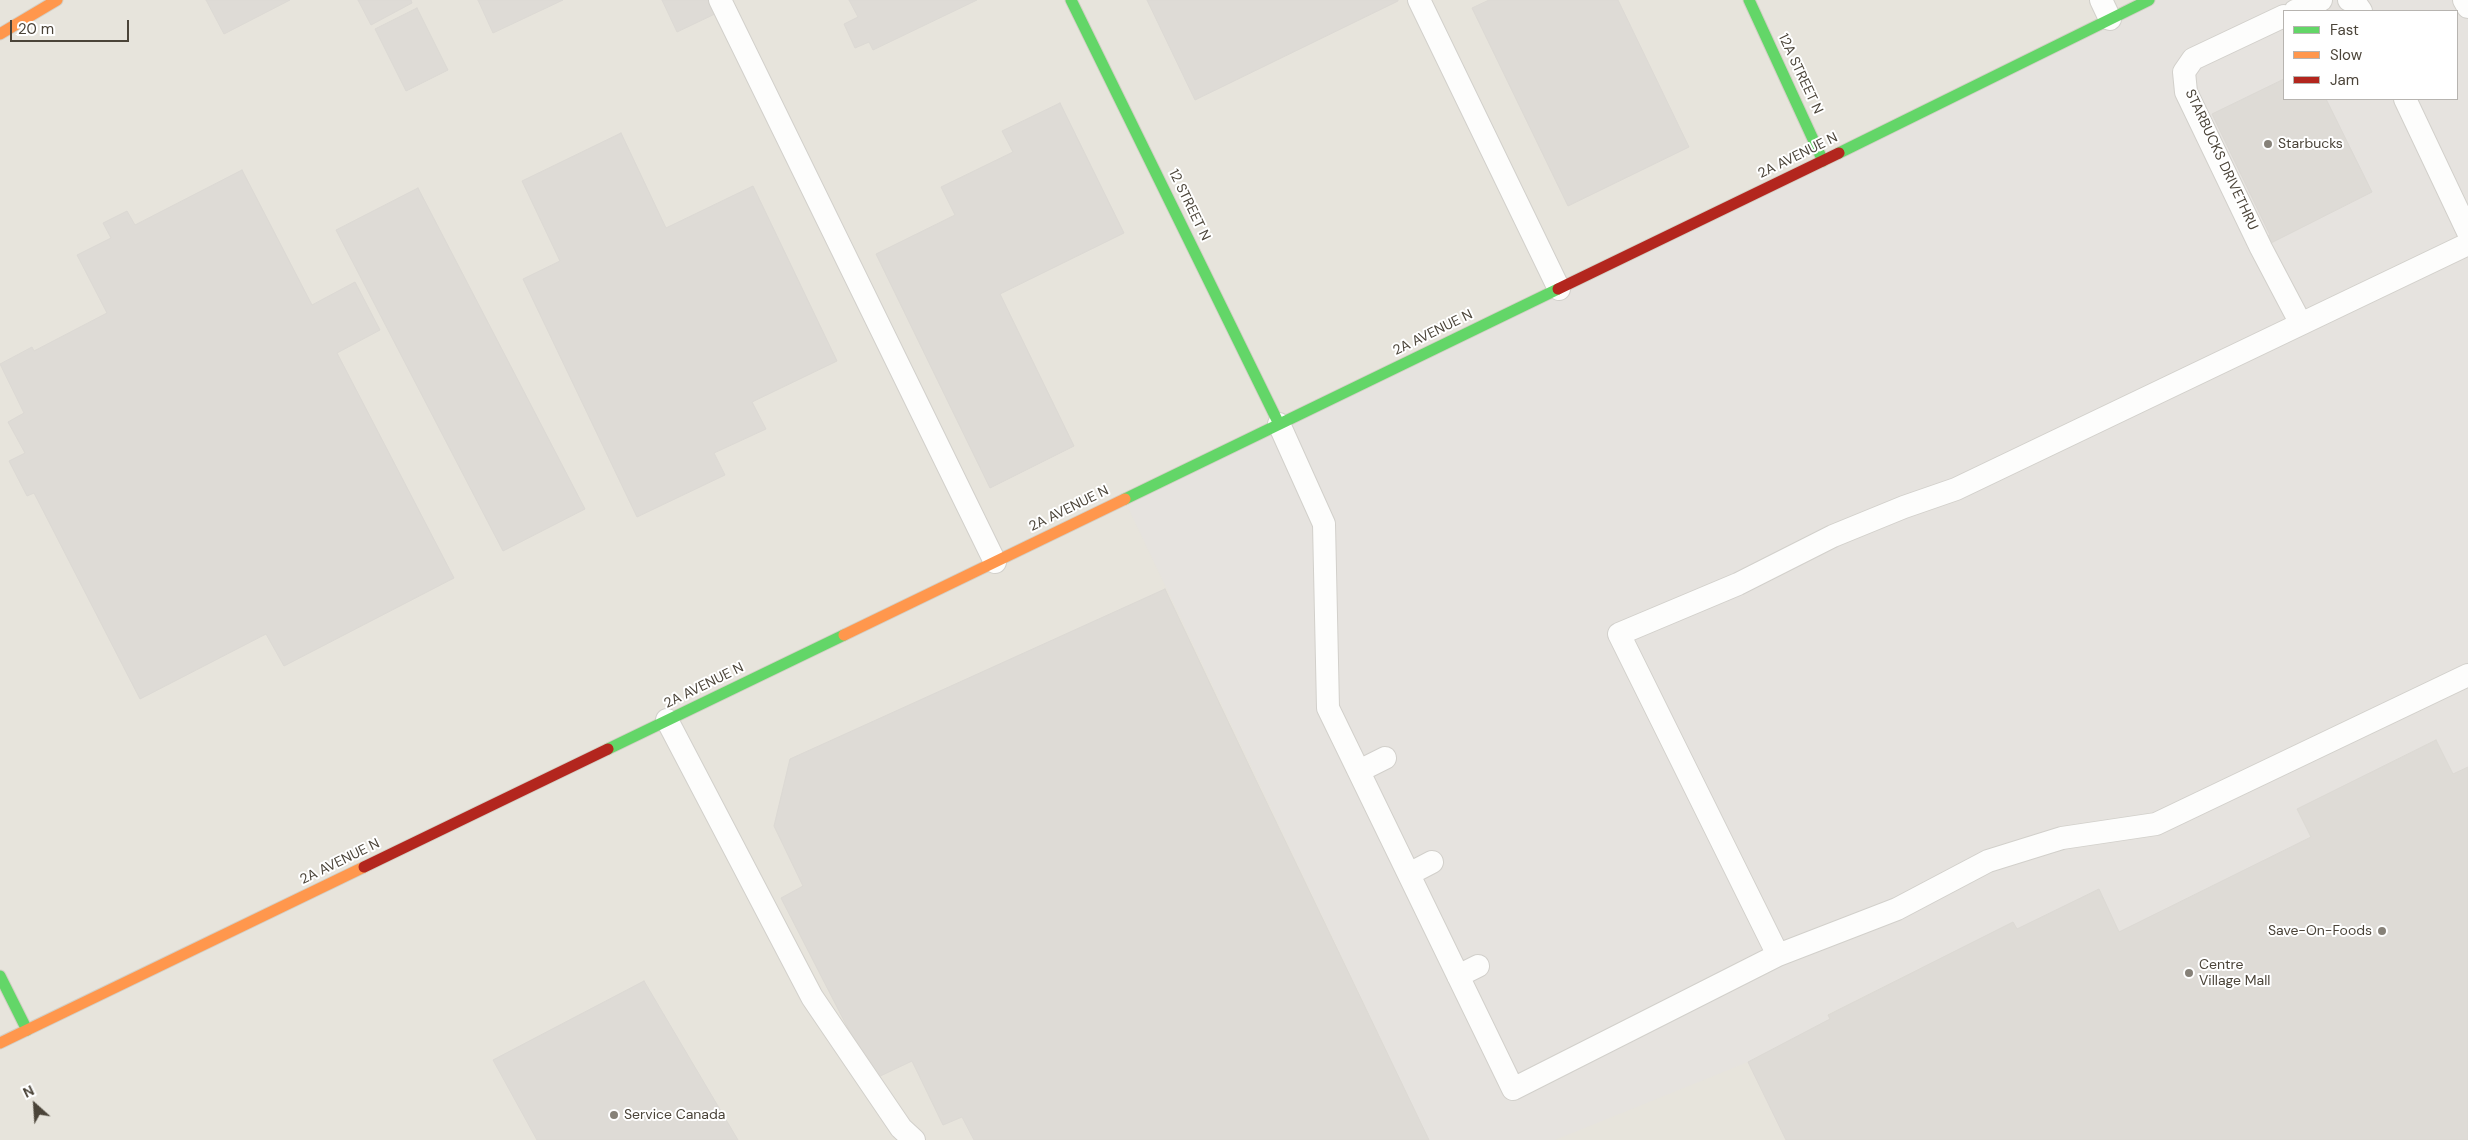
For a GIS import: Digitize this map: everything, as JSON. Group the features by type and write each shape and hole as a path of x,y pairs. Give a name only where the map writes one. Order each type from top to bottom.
{"street":[{"path":"0,34 57,0"},
{"name":"12 STREET N","path":"1071,0 1279,424"},
{"name":"12A STREET N","path":"1749,0 1823,161"},
{"name":"2A AVENUE N","path":"0,1043 1823,161 2106,10 2149,0"},
{"path":"0,976 27,1030"}],"lane":[{"path":"720,0 995,562"},
{"path":"1418,0 1559,289"},
{"path":"2297,10 2321,0"},
{"path":"2349,0 2354,2 2360,10"},
{"path":"2464,0 2468,7"},
{"name":"STARBUCKS DRIVETHRU","path":"2283,16 2193,59 2184,72 2186,92 2261,248 2301,324"},
{"path":"2404,100 2468,232"},
{"path":"1778,955 1619,634 1738,584 1833,536 1904,507 1956,489 2468,244"},
{"path":"1279,424 1324,524 1328,708 1512,1089 1778,955 1897,909 1988,861 2062,838 2156,824 2468,675"},
{"path":"667,720 812,997 901,1128 914,1140"},
{"path":"1359,771 1385,758"},
{"path":"1408,874 1432,862"},
{"path":"1458,976 1478,966"}],"shaded area":[{"path":"0,0 2468,0 2468,1140 0,1140"},
{"path":"2149,0 2464,0 2468,7 2468,767 2453,774 2436,740 2297,809 2311,837 2119,932 2017,929 2013,922 1828,1014 1830,1019 1748,1062 1555,1140 1429,1140 1124,499"}],"building":[{"path":"206,0 290,0 224,34"},
{"path":"358,0 411,0 412,3 371,25"},
{"path":"478,0 563,0 493,33"},
{"path":"662,0 713,0 719,12 677,32"},
{"path":"849,0 977,0 873,50 869,42 855,48 844,24 858,17"},
{"path":"1147,0 1398,0 1398,1 1195,100"},
{"path":"1489,0 1618,0 1689,147 1568,206 1472,8"},
{"path":"417,8 448,70 406,91 375,29"},
{"path":"2283,79 2283,100 2326,100 2372,192 2271,243 2268,236 2270,235 2212,114"},
{"path":"1060,103 1124,233 1000,294 1074,446 990,488 876,254 955,215 941,187 1013,152 1002,131"},
{"path":"621,133 666,228 753,186 837,361 752,402 766,429 714,453 725,475 637,517 523,279 560,261 522,181"},
{"path":"242,170 312,305 355,282 380,330 337,353 454,578 284,666 266,634 140,699 34,493 27,496 9,461 25,453 8,422 24,413 0,364 32,347 34,351 107,313 77,255 111,238 103,223 127,211 135,225"},
{"path":"418,188 585,509 503,551 336,230"},
{"path":"1165,589 1429,1140 974,1140 962,1117 943,1125 912,1061 874,1079 781,898 803,886 774,826 790,759"},
{"name":"Centre Village Mall","path":"2436,740 2453,774 2468,767 2468,1140 1786,1140 1748,1062 1830,1019 1828,1015 2013,922 2017,929 2099,889 2119,932 2311,837 2297,809"},
{"path":"644,981 738,1140 537,1140 493,1060"}],"traffic: fast":[{"path":"1071,0 1279,424"},
{"path":"1749,0 1823,161"},
{"path":"1839,153 2149,0"},
{"path":"1125,499 1558,289"},
{"path":"608,749 844,635"},
{"path":"0,976 27,1030"}],"traffic: slow":[{"path":"0,34 57,0"},
{"path":"844,635 1125,499"},
{"path":"0,1043 364,867"}],"traffic: jam":[{"path":"1558,289 1839,153"},
{"path":"364,867 608,749"}],"place":[{"name":"Starbucks","path":"2268,144"},
{"name":"Save-On-Foods","path":"2382,931"},
{"name":"Centre Village Mall","path":"2189,973"},
{"name":"Service Canada","path":"614,1115"}]}
